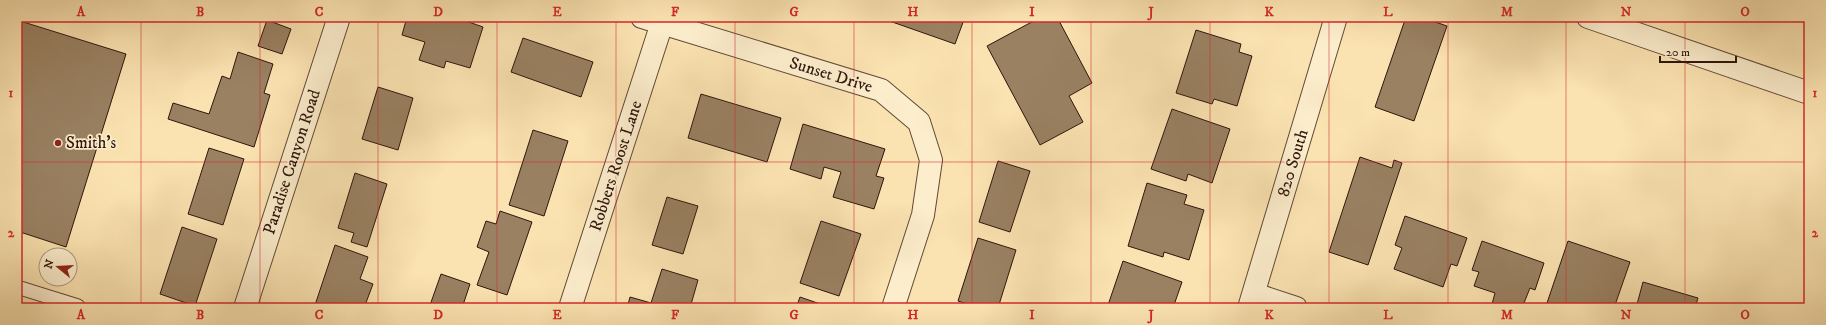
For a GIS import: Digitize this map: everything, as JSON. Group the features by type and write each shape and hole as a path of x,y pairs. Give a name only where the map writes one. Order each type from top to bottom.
{"street":[{"name":"Paradise Canyon Road","path":"245,308 339,17"},
{"name":"820 South","path":"1251,301 1336,17"},
{"path":"1588,17 1809,93"},
{"name":"Robbers Roost Lane","path":"570,308 652,20"},
{"name":"Sunset Drive","path":"652,20 881,90 919,122 931,160 923,215 893,308"},
{"path":"1251,301 1296,308"}],"lane":[{"path":"17,287 78,306"}],"building":[{"path":"407,17 464,17 463,20 483,27 470,68 446,61 444,68 419,60 425,42 402,35"},
{"path":"850,17 868,17 866,22"},
{"path":"878,17 965,17 955,44"},
{"path":"1041,17 1057,17 1092,83 1069,96 1083,122 1040,145 987,46"},
{"path":"1406,17 1421,17 1447,26 1414,121 1375,107"},
{"name":"Smith's","path":"17,20 126,54 66,247 17,231"},
{"path":"267,20 291,29 282,54 258,46"},
{"path":"1196,30 1241,44 1239,52 1252,56 1237,106 1214,99 1212,104 1176,93"},
{"path":"523,38 593,62 581,97 511,72"},
{"path":"238,52 273,64 264,93 270,95 254,147 168,119 173,103 209,114 222,76 230,79"},
{"path":"378,87 413,98 398,150 362,139"},
{"path":"701,94 781,118 767,162 688,138"},
{"path":"1172,109 1230,129 1212,183 1188,174 1186,181 1151,169"},
{"path":"803,124 885,149 876,176 884,178 874,209 833,197 841,172 824,167 821,179 790,169"},
{"path":"533,130 568,141 544,216 509,205"},
{"path":"209,148 244,159 223,225 188,214"},
{"path":"1360,157 1392,168 1394,160 1402,163 1368,265 1329,252"},
{"path":"998,161 1030,171 1010,232 979,222"},
{"path":"355,173 387,184 367,247 351,242 354,233 338,228"},
{"path":"1147,183 1187,195 1184,204 1204,210 1189,260 1164,252 1163,257 1128,246"},
{"path":"667,197 698,206 683,254 652,245"},
{"path":"500,211 532,222 507,295 477,285 489,252 477,247 486,221 496,224"},
{"path":"1405,216 1467,238 1457,266 1451,264 1443,287 1394,269 1402,248 1395,245"},
{"path":"821,221 861,234 839,296 800,283"},
{"path":"182,227 217,239 195,306 160,294"},
{"path":"978,238 1016,250 998,308 979,308 958,301"},
{"path":"1482,241 1544,263 1535,290 1530,288 1522,308 1504,308 1492,304 1495,293 1474,286 1479,272 1472,270"},
{"path":"1568,241 1630,262 1614,308 1563,308 1547,303"},
{"path":"335,245 368,257 360,279 373,284 364,308 352,306 351,308 314,308"},
{"path":"1123,261 1182,282 1173,308 1107,308"},
{"path":"662,269 698,280 690,308 627,308 630,297 651,303"},
{"path":"441,274 470,284 462,308 429,308"},
{"path":"1643,282 1698,298 1695,308 1636,308"},
{"path":"800,297 829,307 829,308 796,308"}],"place":[{"name":"Smith's","path":"58,143"}]}
